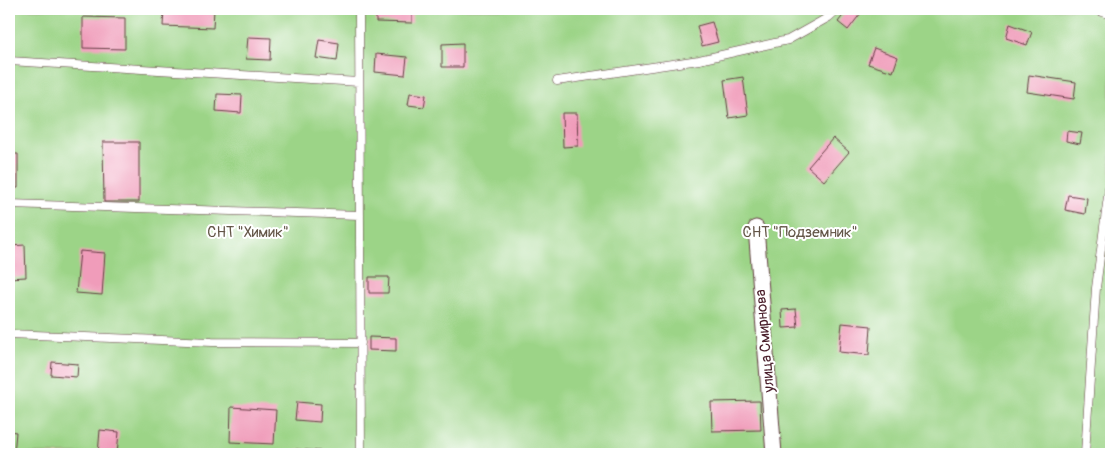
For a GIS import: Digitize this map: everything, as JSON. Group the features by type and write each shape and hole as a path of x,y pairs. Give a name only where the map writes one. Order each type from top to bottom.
{"street":[{"name":"улица Смирнова","path":"756,228 774,454"}],"lane":[{"path":"359,9 361,454"},
{"path":"557,81 699,60 788,40 829,17 838,9"},
{"path":"1094,9 1111,15"},
{"path":"9,61 359,82"},
{"path":"1085,454 1096,288 1111,173"},
{"path":"9,204 360,214"},
{"path":"9,334 212,342 361,343"}],"green space":[{"path":"9,9 1111,9 1111,454 9,454"}],"building":[{"path":"164,9 214,9 213,28 163,26"},
{"path":"376,9 412,9 412,23 376,22"},
{"path":"848,9 864,9 848,30 838,22"},
{"path":"83,17 125,18 125,49 83,48"},
{"path":"712,22 718,42 702,46 697,26"},
{"path":"1010,24 1032,32 1027,45 1006,38"},
{"path":"248,37 271,38 270,60 246,59"},
{"path":"319,40 339,43 337,61 316,58"},
{"path":"463,43 463,67 442,67 442,44"},
{"path":"874,48 898,57 893,72 868,64"},
{"path":"376,54 407,57 405,75 375,72"},
{"path":"1029,75 1076,82 1074,99 1027,92"},
{"path":"743,77 748,115 729,118 724,80"},
{"path":"410,93 426,95 424,107 408,105"},
{"path":"217,94 242,95 241,113 216,111"},
{"path":"562,113 577,113 578,146 563,147"},
{"path":"1067,131 1082,133 1080,144 1066,141"},
{"path":"833,138 849,152 824,181 808,167"},
{"path":"103,142 139,142 139,202 104,202"},
{"path":"9,154 18,154 18,188 9,188"},
{"path":"1068,195 1087,198 1085,214 1065,210"},
{"path":"25,245 26,277 9,278 9,246"},
{"path":"1111,249 1111,272 1106,271"},
{"path":"80,251 105,253 102,295 76,293"},
{"path":"369,277 389,277 388,293 369,293"},
{"path":"796,309 798,327 783,328 782,310"},
{"path":"842,323 871,326 869,355 839,352"},
{"path":"369,337 396,338 396,351 369,350"},
{"path":"52,362 78,364 77,377 51,375"},
{"path":"760,401 761,430 712,431 711,402"},
{"path":"297,402 321,404 320,422 295,420"},
{"path":"231,407 276,410 274,444 230,442"},
{"path":"100,430 119,432 117,454 98,454"},
{"path":"9,431 16,432 14,454 9,454"},
{"path":"296,449 320,451 320,454 296,454"}],"park label":[{"name":"СНТ \"Химик\"","path":"248,232"},
{"name":"СНТ \"Подземник\"","path":"800,232"}]}
